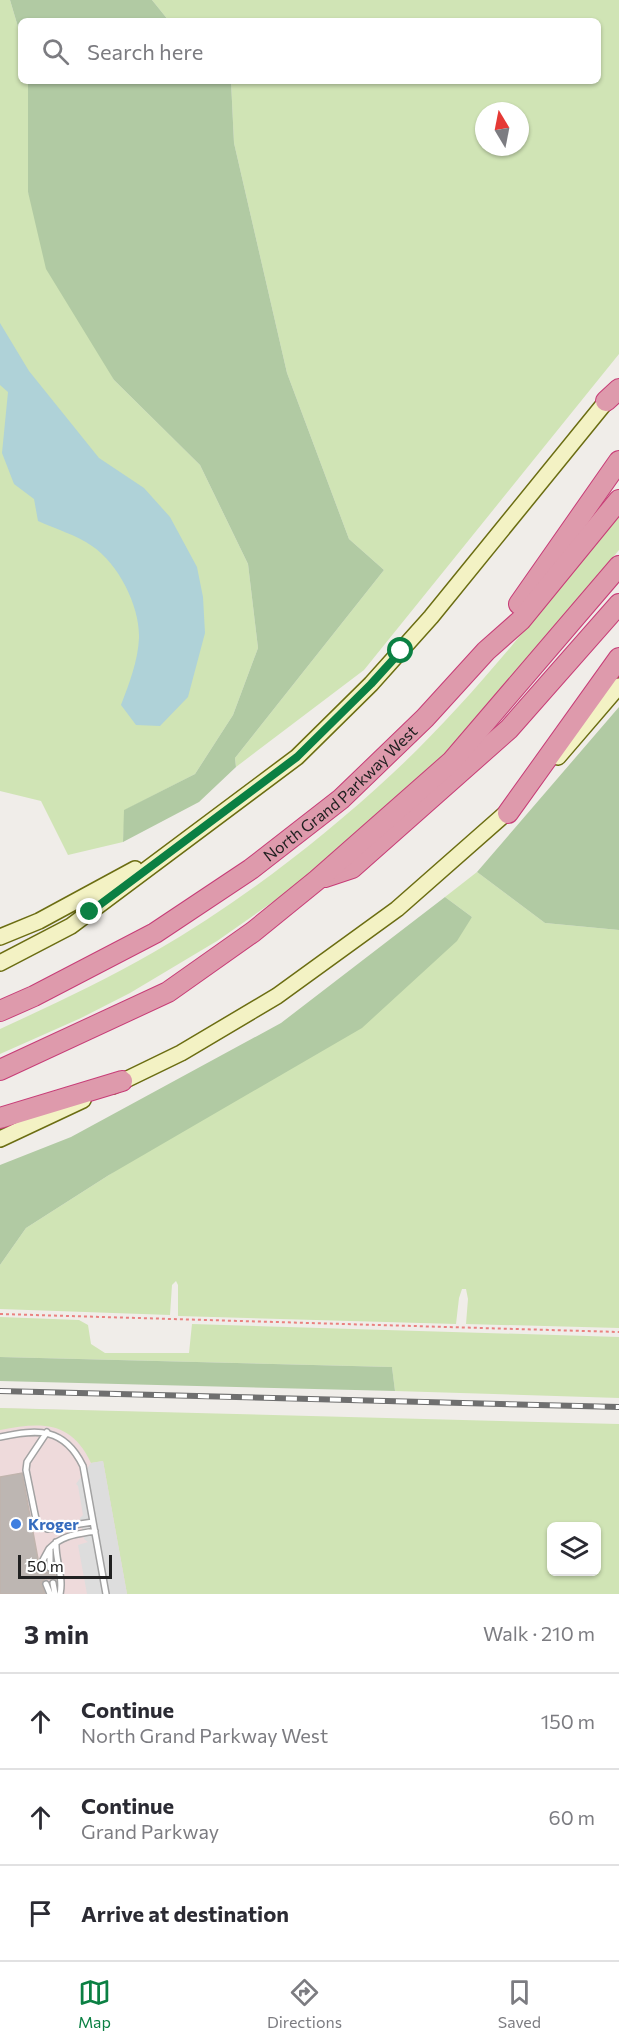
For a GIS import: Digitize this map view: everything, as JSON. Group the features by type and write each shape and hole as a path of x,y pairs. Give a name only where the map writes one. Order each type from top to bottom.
{"highway":[{"path":"486,651 619,461"},
{"name":"North Grand Parkway West","path":"0,1011 34,996 155,933 251,869 341,799 425,718 486,651 521,620 619,500"},
{"path":"0,1070 168,992 253,932 317,880 452,761 619,566"},
{"path":"317,880 352,868 509,729 619,604"},
{"path":"508,813 619,658"},
{"path":"0,1118 122,1081"}],"main road":[{"path":"0,963 71,926 297,757 371,684 431,617 615,392"},
{"path":"0,1138 182,1053 277,996 397,909 508,813 619,686"},
{"path":"0,937 39,921 184,841"}],"lane":[{"path":"0,1437 27,1431 47,1432 64,1441 75,1451 83,1467 106,1594"},
{"path":"47,1432 27,1462 26,1470 37,1524 47,1529 93,1522"},
{"path":"47,1569 50,1548 57,1541 95,1531"},
{"path":"57,1541 56,1555 62,1584 60,1594"},
{"path":"50,1594 50,1584 55,1594"}],"path":[{"path":"0,1314 619,1332"}],"shaded area":[{"path":"0,1408 243,1415 275,1594 0,1594"},
{"path":"103,1461 127,1594 87,1594 78,1545 88,1542 84,1539 80,1518 83,1515 76,1484 91,1463"}],"green space":[{"path":"0,0 10,0 18,27 18,84 28,84 28,192 114,380 200,465 248,564 258,648 233,715 195,774 125,810 123,842 68,855 41,801 0,791"},
{"path":"10,0 152,0 167,18 18,18 18,27"},
{"path":"152,0 619,0 619,354 364,670 236,767 235,758 384,570 349,539 287,373 234,143 231,84 601,84 601,18 167,18"},
{"path":"28,84 231,84 234,143 287,373 349,539 384,570 235,758 236,767 199,802 123,842 124,810 195,774 233,715 258,648 248,564 200,465 114,380 46,269 28,192"},
{"path":"619,514 619,550 509,685 440,760 297,885 217,941 130,993 81,1018 0,1054 0,1029 116,973 186,933 248,891 337,823 393,773 454,712"},
{"path":"619,707 619,930 545,923 477,872"},
{"path":"477,872 545,923 619,930 619,1328 466,1324 468,1299 466,1289 462,1289 459,1298 456,1324 178,1316 176,1281 172,1285 170,1315 0,1309 0,1265 26,1228 109,1175 472,917 445,897"},
{"path":"445,897 472,917 457,941 362,1028 109,1175 26,1228 0,1265 0,1165 71,1137 281,1023"},
{"path":"0,1317 79,1320 88,1325 91,1344 105,1353 189,1353 192,1324 619,1337 619,1398 395,1391 392,1367 0,1357"},
{"path":"0,1357 392,1367 395,1391 0,1381"},
{"path":"0,1408 619,1424 619,1594 127,1594 103,1461 91,1463 83,1449 64,1432 53,1427 29,1426 0,1430"}],"water":[{"path":"0,323 29,371 99,458 144,488 170,517 197,567 203,597 205,633 188,697 160,726 136,725 121,705 135,664 139,638 132,600 119,575 102,554 86,542 38,521 34,499 14,484 2,453 8,392 0,385"}],"building":[{"name":"Kroger","path":"22,1473 39,1571 44,1574 54,1570 56,1579 45,1579 41,1583 45,1594 0,1594 0,1477"}],"railway":[{"path":"0,1391 619,1407"}],"place":[{"name":"Kroger","path":"16,1524"}],"route":[{"path":"90,912 297,757 401,651"}]}
